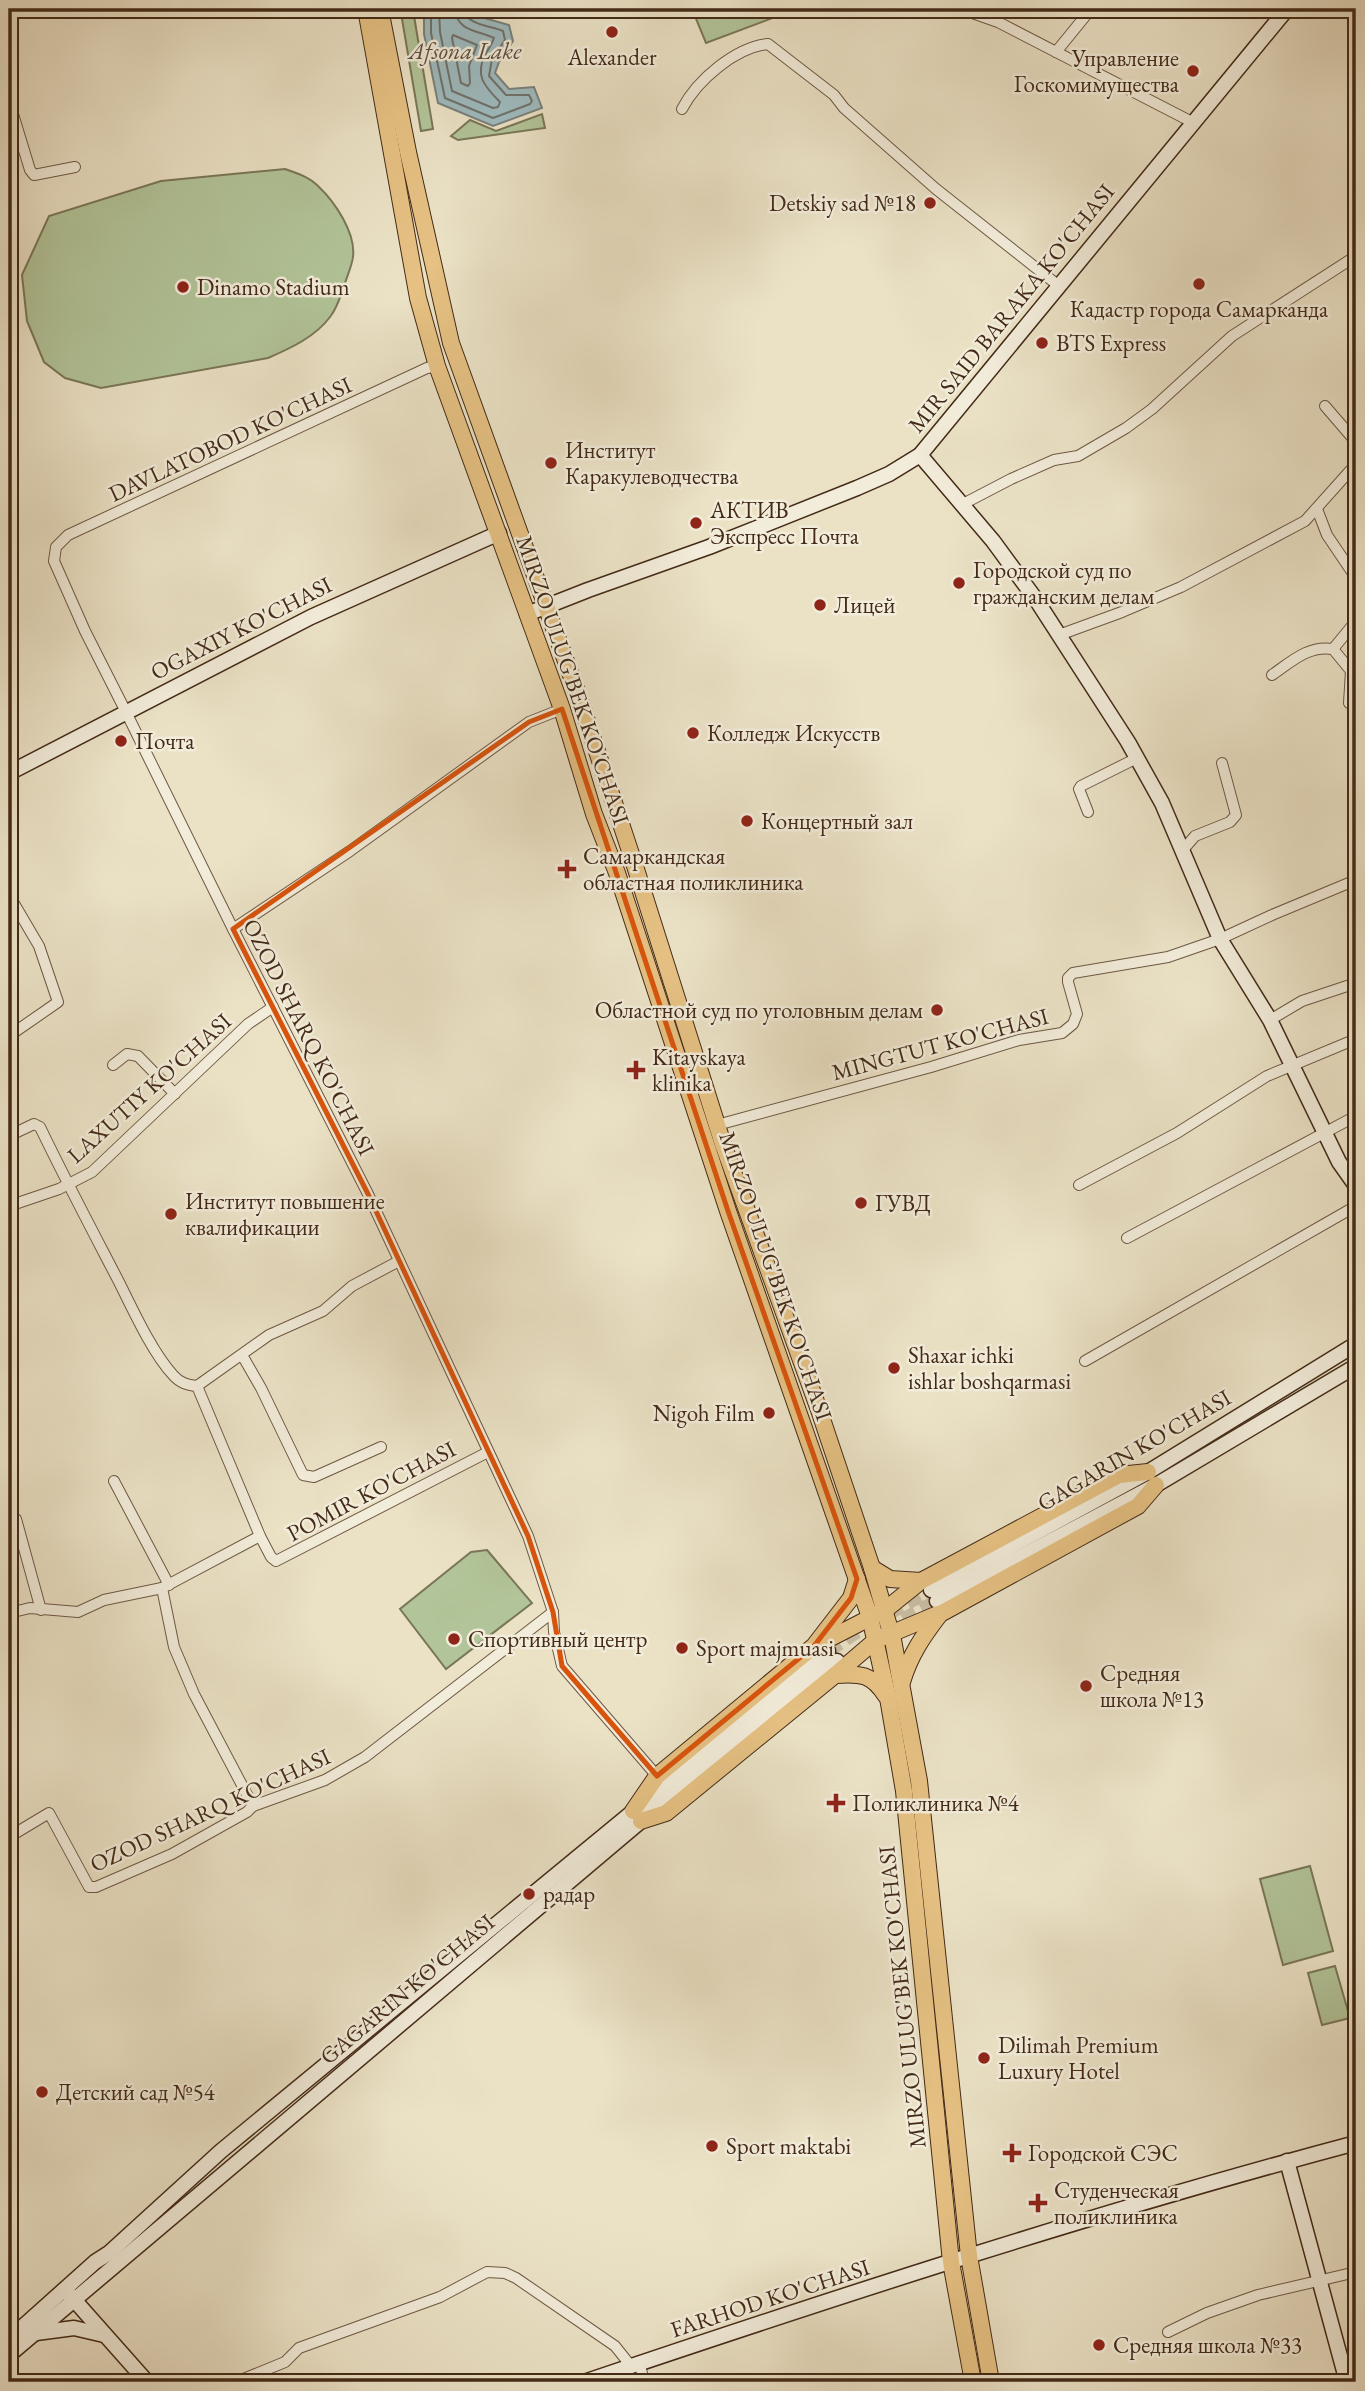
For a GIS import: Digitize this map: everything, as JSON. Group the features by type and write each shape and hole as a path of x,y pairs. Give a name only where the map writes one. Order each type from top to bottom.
{"main road":[{"name":"MIRZO ULUG'BEK KO'CHASI","path":"366,9 418,298 437,366 562,709 591,805 617,873 728,1211 857,1578 877,1614 891,1632 919,1781 969,2256 991,2382"},
{"name":"MIRZO ULUG'BEK KO'CHASI","path":"380,9 408,152 451,342 614,800 717,1125 819,1410 872,1568 877,1614 876,1640 907,1817 951,2262 973,2382"},
{"path":"637,1816 657,1776 829,1658 891,1632 932,1597 1119,1475 1152,1478 1138,1506 932,1597 877,1614 829,1658 666,1813 637,1816"},
{"path":"872,1568 932,1597"},
{"path":"829,1658 857,1578"},
{"path":"901,1685 932,1597"},
{"path":"829,1658 877,1682 888,1698"}],"street":[{"path":"961,9 998,22 1192,122"},
{"path":"1056,52 1091,9"},
{"name":"MIR SAID BARAKA KO'CHASI","path":"527,614 703,549 856,488 889,474 920,455 1287,9"},
{"path":"682,109 690,94 712,72 753,45 768,44 834,95 845,108 936,189 1059,285"},
{"path":"9,102 30,170 34,174 75,167"},
{"path":"963,504 1054,460 1078,456 1126,428 1152,409 1232,337 1356,256"},
{"name":"DAVLATOBOD KO'CHASI","path":"54,561 56,547 68,534 427,368 437,366"},
{"path":"1325,406 1356,442"},
{"path":"920,455 993,541 1059,635 1138,758 1162,803 1220,939 1270,1020 1339,1162 1356,1186"},
{"path":"1059,635 1181,587 1305,520 1356,464"},
{"path":"1317,509 1327,535 1356,578"},
{"name":"OGAXIY KO'CHASI","path":"9,773 312,617 499,533"},
{"name":"OZOD SHARQ KO'CHASI","path":"54,561 90,643 127,712 399,1261 528,1536 553,1612 554,1632 562,1666 657,1776"},
{"path":"1333,649 1356,621"},
{"path":"1272,675 1308,651 1320,647 1333,649 1352,671 1349,703"},
{"path":"233,929 350,851 529,722 562,709"},
{"path":"1088,812 1079,789 1081,786 1138,758"},
{"path":"1182,851 1195,836 1230,822 1236,815 1222,763"},
{"name":"MINGTUT KO'CHASI","path":"717,1125 931,1067 1019,1040 1062,1033 1073,1024 1077,1014 1068,982 1073,973 1168,957 1220,939 1356,880"},
{"path":"9,895 13,914 39,946 58,1002 9,1036"},
{"path":"1270,1020 1302,1000 1353,984"},
{"name":"LAXUTIY KO'CHASI","path":"9,1206 67,1185 92,1172 248,1024 273,1007"},
{"path":"1079,1185 1177,1133 1267,1076 1356,1039"},
{"path":"113,1066 127,1054 138,1056 175,1094"},
{"path":"1127,1238 1356,1116"},
{"path":"9,1129 17,1132 34,1124 40,1126 67,1185 165,1365 175,1378 186,1385 197,1386 269,1335 323,1311 352,1286 399,1261"},
{"path":"1085,1362 1356,1206"},
{"name":"GAGARIN KO'CHASI","path":"1152,1478 1356,1344"},
{"path":"242,1356 261,1388 303,1475 314,1477 380,1447"},
{"name":"GAGARIN KO'CHASI","path":"1152,1478 1356,1366"},
{"path":"197,1386 260,1536"},
{"name":"POMIR KO'CHASI","path":"9,1613 30,1608 78,1612 104,1600 165,1587 260,1536 271,1557 280,1561 326,1534 488,1452"},
{"path":"114,1481 165,1587 174,1647 194,1694 253,1806"},
{"path":"16,1519 41,1610"},
{"name":"OZOD SHARQ KO'CHASI","path":"9,1837 50,1813 89,1887 96,1887 172,1854 247,1812 253,1806 325,1780 365,1757 553,1612"},
{"name":"GAGARIN KO'CHASI","path":"9,2339 69,2295 637,1816 829,1658"},
{"name":"FARHOD KO'CHASI","path":"584,2382 969,2256 1356,2143"},
{"path":"1287,2161 1346,2380"},
{"path":"236,2382 285,2362 299,2348 440,2297 487,2272 505,2273 615,2346 636,2365 644,2382"},
{"path":"1168,2332 1207,2313 1258,2295 1356,2272"},
{"path":"69,2295 147,2382"},
{"name":"GAGARIN KO'CHASI","path":"9,2355 34,2334 69,2295"},
{"path":"34,2334 75,2329 104,2335"}],"highlighted area":[{"path":"562,709 728,1211 857,1579 851,1598 814,1646 657,1776 562,1666 553,1612 528,1536 368,1194 233,929 529,722"}],"green space":[{"path":"692,9 785,9 786,13 706,43"},
{"path":"413,10 433,129 421,131 402,19"},
{"path":"542,114 545,128 458,140 451,136 470,120 496,131"},
{"name":"Dinamo Stadium","path":"285,169 307,178 325,193 343,218 353,248 352,260 335,309 310,336 268,358 101,388 65,378 44,362 27,321 22,275 49,216 161,181"},
{"name":"Спортивный центр","path":"487,1550 532,1603 446,1669 400,1609 471,1552"},
{"path":"1310,1866 1333,1951 1283,1965 1260,1879"},
{"path":"1335,1966 1350,2018 1322,2025 1308,1973"}],"water":[{"name":"Afsona Lake","path":"469,9 474,15 509,25 513,41 495,73 509,89 534,87 542,108 493,126 438,103 424,34 424,10"}],"tunnel":[{"path":"889,1613 931,1590"},
{"path":"885,1630 937,1601"},
{"path":"828,1651 859,1630"}],"place":[{"name":"Alexander","path":"612,32"},
{"name":"Управление Госкомимущества","path":"1193,71"},
{"name":"Detskiy sad №18","path":"930,203"},
{"name":"Кадастр города Самарканда","path":"1199,284"},
{"name":"Dinamo Stadium","path":"183,287"},
{"name":"BTS Express","path":"1042,343"},
{"name":"Институт Каракулеводчества","path":"551,463"},
{"name":"АКТИВ Экспресс Почта","path":"696,523"},
{"name":"Городской суд по гражданским делам","path":"959,583"},
{"name":"Лицей","path":"820,605"},
{"name":"Колледж Искусств","path":"693,733"},
{"name":"Почта","path":"121,741"},
{"name":"Концертный зал","path":"747,821"},
{"name":"Самаркандская областная поликлиника","path":"567,869"},
{"name":"Областной суд по уголовным делам","path":"937,1010"},
{"name":"Kitayskaya klinika","path":"636,1070"},
{"name":"ГУВД","path":"861,1203"},
{"name":"Институт повышение квалификации","path":"171,1214"},
{"name":"Shaxar ichki ishlar boshqarmasi","path":"894,1368"},
{"name":"Nigoh Film","path":"769,1413"},
{"name":"Спортивный центр","path":"454,1639"},
{"name":"Sport majmuasi","path":"682,1648"},
{"name":"Средняя школа №13","path":"1086,1686"},
{"name":"Поликлиника №4","path":"836,1803"},
{"name":"радар","path":"529,1894"},
{"name":"Dilimah Premium Luxury Hotel","path":"984,2058"},
{"name":"Детский сад №54","path":"42,2092"},
{"name":"Sport maktabi","path":"712,2146"},
{"name":"Городской СЭС","path":"1012,2153"},
{"name":"Студенческая поликлиника","path":"1038,2203"},
{"name":"Средняя школа №33","path":"1099,2345"}]}
